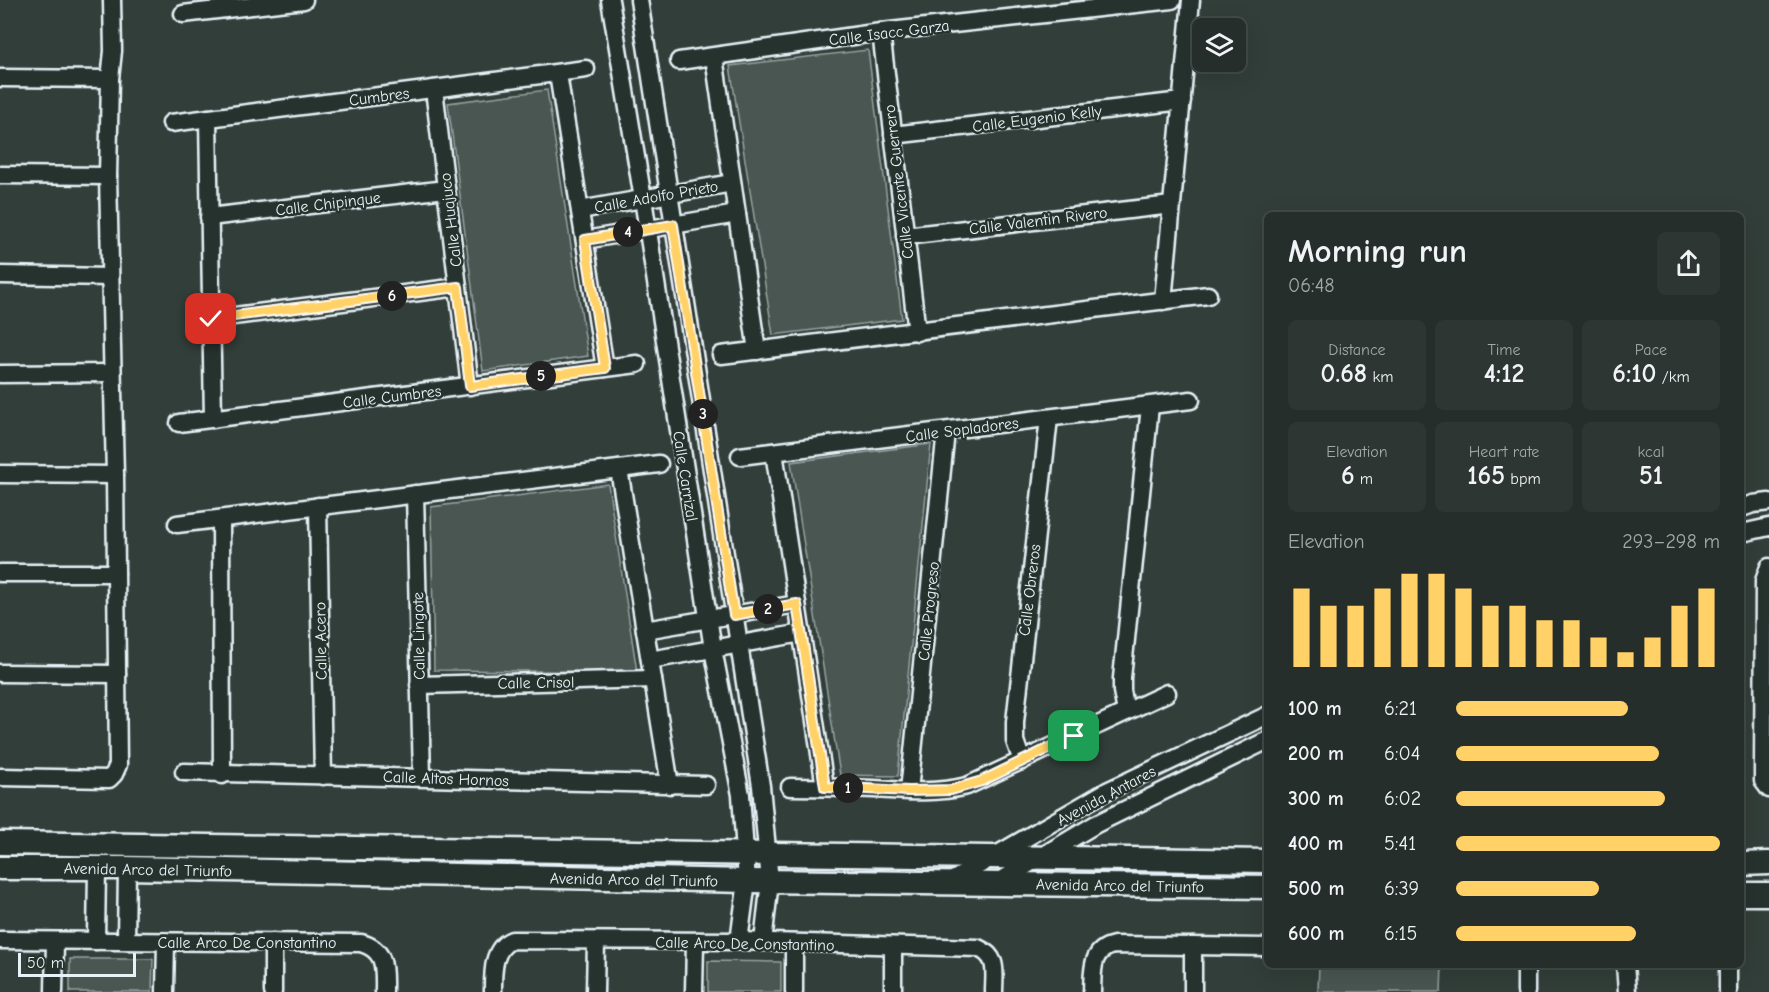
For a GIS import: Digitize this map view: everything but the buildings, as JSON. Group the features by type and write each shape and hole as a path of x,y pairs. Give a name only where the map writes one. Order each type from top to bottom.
{"street":[{"path":"0,777 109,779 116,771 119,755 108,176 110,80 113,51 112,0"},
{"path":"183,14 221,4 304,0"},
{"name":"Calle Carrizal","path":"610,0 713,649 741,795 757,852 770,881 763,942"},
{"name":"Calle Carrizal","path":"639,0 761,786 757,852 747,881 739,941"},
{"name":"Calle Isacc Garza","path":"679,62 880,32 1172,0"},
{"path":"1163,301 1191,0"},
{"name":"Calle Vicente Guerrero","path":"880,32 917,332"},
{"path":"714,57 757,351"},
{"name":"Cumbres","path":"171,123 585,69"},
{"path":"558,74 605,368"},
{"path":"0,78 110,80"},
{"name":"Calle Huajuco","path":"434,89 470,386"},
{"name":"Calle Eugenio Kelly","path":"892,135 1182,101"},
{"path":"208,118 213,419"},
{"path":"0,175 108,176"},
{"name":"Calle Adolfo Prieto","path":"580,210 732,183"},
{"name":"Calle Chipinque","path":"210,217 446,189"},
{"name":"Calle Valentin Rivero","path":"905,236 1172,205"},
{"name":"Calle Adolfo Prieto","path":"585,240 737,214"},
{"path":"0,275 110,277"},
{"path":"211,319 458,287"},
{"path":"721,355 1208,296"},
{"name":"Calle Cumbres","path":"178,423 637,364"},
{"path":"0,374 112,373"},
{"name":"Calle Sopladores","path":"740,456 1191,400"},
{"path":"1126,712 1122,678 1150,405"},
{"name":"Calle Obreros","path":"1022,761 1015,741 1015,714 1048,418"},
{"name":"Calle Progreso","path":"909,791 946,431"},
{"path":"774,452 825,787"},
{"path":"177,524 659,464"},
{"path":"619,469 670,785"},
{"path":"0,474 115,475"},
{"name":"Calle Lingote","path":"415,494 422,777"},
{"path":"1744,508 1769,502"},
{"name":"Calle Acero","path":"318,506 322,776"},
{"path":"221,519 222,775"},
{"path":"1744,533 1769,527"},
{"path":"1768,788 1763,781 1764,580 1769,567"},
{"path":"0,573 116,573"},
{"path":"645,630 797,604"},
{"path":"650,660 802,633"},
{"path":"0,673 117,674"},
{"name":"Calle Crisol","path":"420,685 653,679"},
{"path":"790,787 951,790 967,786 1167,693"},
{"name":"Avenida Antares","path":"948,883 1107,791 1264,717"},
{"name":"Avenida Antares","path":"995,884 1096,824 1264,742"},
{"name":"Calle Altos Hornos","path":"184,772 222,775 422,777 706,785"},
{"name":"Avenida Arco del Triunfo","path":"0,843 1264,861"},
{"path":"1744,864 1769,863"},
{"name":"Avenida Arco del Triunfo","path":"0,868 127,868 747,881 1264,887"},
{"path":"96,941 97,868"},
{"path":"126,941 127,868"},
{"path":"1744,894 1769,894"},
{"name":"Calle Arco De Constantino","path":"0,940 361,943 370,946 381,957 384,966 384,992"},
{"name":"Calle Arco De Constantino","path":"493,992 494,965 503,945 512,940 739,941 965,946 988,952 994,965 994,992"},
{"path":"54,992 55,941"},
{"path":"596,941 596,992"},
{"path":"165,992 166,942"},
{"path":"273,942 273,992"},
{"path":"694,992 695,942"},
{"path":"794,943 794,992"},
{"path":"1092,992 1094,963 1098,952 1106,947 1114,945 1264,946"},
{"path":"892,992 893,946"},
{"path":"1193,946 1193,992"},
{"path":"1526,968 1526,992"},
{"path":"1625,968 1627,992"},
{"path":"1728,968 1728,992"}],"shaded area":[{"path":"868,50 902,319 773,335 730,66"},
{"path":"547,90 588,356 483,371 448,103"},
{"path":"931,444 898,776 840,775 791,462"},
{"path":"608,484 637,672 434,670 431,507"},
{"path":"70,959 153,959 152,992 70,992"},
{"path":"708,961 781,962 781,992 708,992"},
{"path":"1319,968 1442,968 1441,992 1318,992"}],"route":[{"path":"211,319 458,287 470,386 605,368 585,240 673,225 734,615 797,604 825,787 909,791 951,790 982,781 1074,736"}]}
